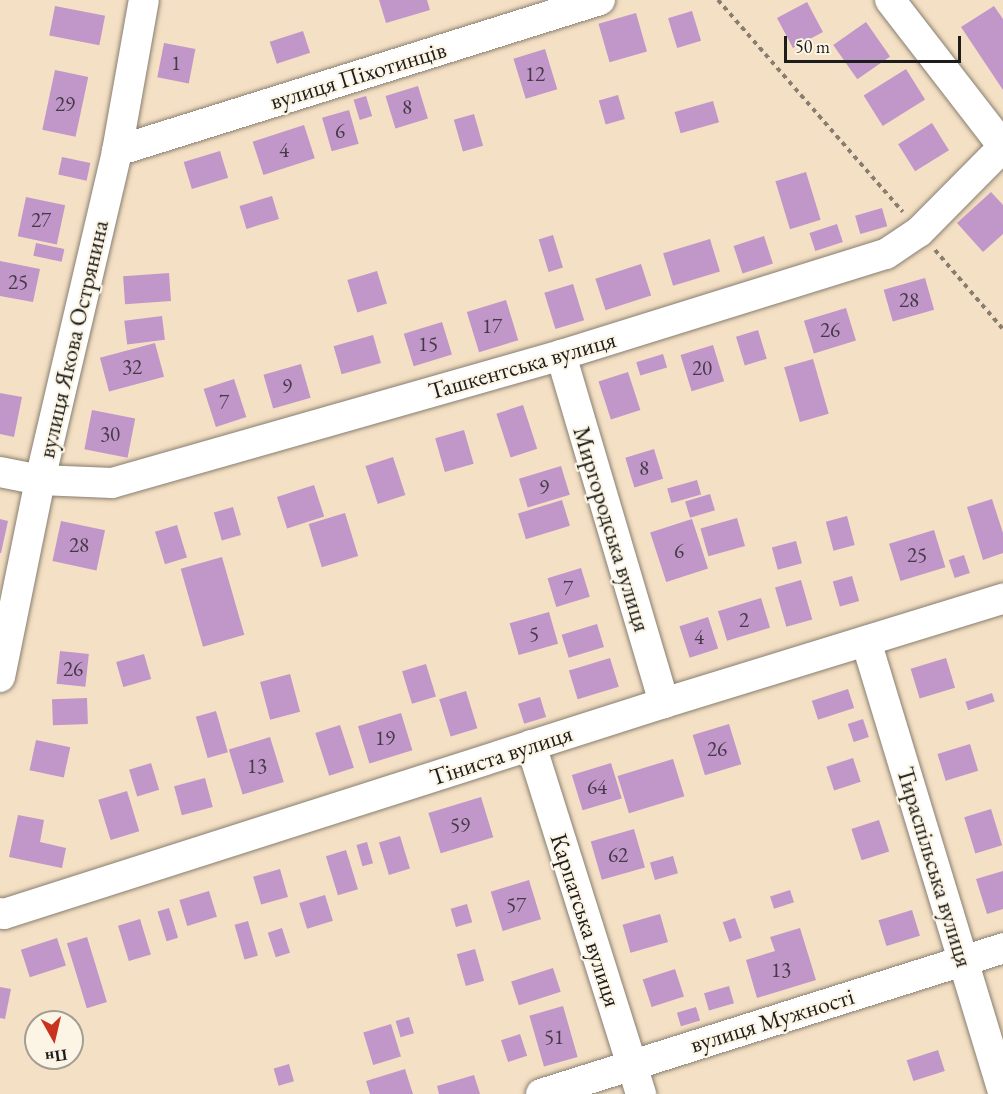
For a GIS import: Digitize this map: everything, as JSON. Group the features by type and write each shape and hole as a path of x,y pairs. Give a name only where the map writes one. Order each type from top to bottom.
{"street":[{"name":"вулиця Якова Острянина","path":"0,677 40,480 117,151 144,0"},
{"name":"вулиця Піхотинців","path":"117,151 600,0"},
{"path":"891,0 1003,147"},
{"name":"Ташкентська вулиця","path":"0,472 40,480 112,483 561,355 886,254 919,232 1003,147"},
{"name":"Миргородська вулиця","path":"561,355 664,703"},
{"name":"Тіниста вулиця","path":"0,913 4,914 664,703 1003,599"},
{"name":"Тираспільська вулиця","path":"866,641 1003,1093"},
{"name":"Карпатська вулиця","path":"531,745 641,1094"},
{"name":"вулиця Мужності","path":"541,1094 1003,948"}],"path":[{"path":"718,0 1003,329"}],"building":[{"path":"379,0 427,0 430,10 386,23"},
{"path":"807,2 823,32 793,48 777,18"},
{"path":"55,6 105,16 99,45 49,35"},
{"path":"994,6 1003,19 1003,90 961,27"},
{"path":"692,11 701,41 677,48 668,18"},
{"path":"636,13 647,51 610,62 599,24"},
{"path":"866,22 890,56 857,79 833,45"},
{"path":"303,31 310,53 277,64 270,42"},
{"path":"164,43 195,49 189,83 157,77"},
{"path":"545,49 557,89 526,99 513,59"},
{"path":"906,69 925,100 883,126 864,95"},
{"path":"55,70 88,77 76,137 42,130"},
{"path":"418,86 428,119 395,128 385,96"},
{"path":"618,95 625,119 606,125 599,101"},
{"path":"366,96 372,116 360,120 354,100"},
{"path":"713,101 719,122 681,133 675,112"},
{"path":"349,110 359,144 332,151 322,118"},
{"path":"474,114 483,146 463,152 454,120"},
{"path":"932,123 949,150 915,171 898,144"},
{"path":"304,125 315,158 263,175 253,142"},
{"path":"220,151 228,178 192,189 184,162"},
{"path":"62,157 90,163 87,181 58,175"},
{"path":"806,172 821,220 790,229 775,181"},
{"path":"991,192 1003,205 1003,234 983,252 957,223"},
{"path":"272,196 279,219 247,229 239,206"},
{"path":"26,197 65,205 57,244 18,236"},
{"path":"882,208 887,226 860,234 855,216"},
{"path":"837,224 843,242 815,251 809,233"},
{"path":"553,235 563,268 549,272 539,239"},
{"path":"764,236 773,264 743,273 734,246"},
{"path":"710,239 720,272 673,286 663,253"},
{"path":"36,243 64,249 62,262 33,256"},
{"path":"0,261 40,269 33,302 0,296"},
{"path":"641,264 651,295 606,310 595,279"},
{"path":"377,271 387,304 357,313 347,280"},
{"path":"169,273 171,301 125,304 123,276"},
{"path":"925,278 934,310 893,322 884,290"},
{"path":"573,284 584,320 555,329 544,293"},
{"path":"506,300 518,340 479,352 467,312"},
{"path":"846,308 856,341 814,353 804,321"},
{"path":"162,316 165,340 127,344 124,321"},
{"path":"442,322 452,355 414,366 404,334"},
{"path":"758,330 767,359 745,365 736,337"},
{"path":"373,335 381,363 342,374 334,346"},
{"path":"155,343 164,377 109,392 100,358"},
{"path":"713,345 724,381 692,391 680,355"},
{"path":"663,354 667,367 640,376 636,362"},
{"path":"813,359 829,414 800,422 784,367"},
{"path":"301,364 311,398 273,408 264,375"},
{"path":"628,372 640,410 611,420 599,382"},
{"path":"234,379 246,417 216,427 204,389"},
{"path":"0,393 22,397 14,437 0,434"},
{"path":"523,405 537,449 511,457 496,414"},
{"path":"92,410 135,418 128,458 84,449"},
{"path":"464,430 474,464 445,472 435,438"},
{"path":"654,449 663,479 634,487 625,458"},
{"path":"393,457 405,495 378,504 365,466"},
{"path":"561,466 570,495 528,508 519,479"},
{"path":"697,480 701,494 671,503 667,489"},
{"path":"314,485 324,516 287,528 277,497"},
{"path":"710,494 715,510 690,518 685,502"},
{"path":"992,499 1003,533 1003,553 983,560 967,507"},
{"path":"562,500 570,526 526,539 518,513"},
{"path":"233,507 241,535 222,540 214,513"},
{"path":"345,513 358,556 322,567 309,524"},
{"path":"847,516 855,545 834,551 826,522"},
{"path":"737,518 745,546 708,556 700,528"},
{"path":"0,519 8,521 1,553 0,553"},
{"path":"692,519 708,568 666,582 650,533"},
{"path":"61,521 105,530 96,570 52,561"},
{"path":"177,525 187,558 165,564 155,532"},
{"path":"934,530 945,567 900,581 889,544"},
{"path":"796,541 802,563 778,570 772,547"},
{"path":"964,555 970,573 955,578 949,560"},
{"path":"222,557 244,635 203,647 181,569"},
{"path":"581,568 590,597 556,607 548,578"},
{"path":"852,576 859,601 840,607 833,582"},
{"path":"801,580 812,619 786,627 775,587"},
{"path":"761,598 770,628 727,641 718,611"},
{"path":"549,612 558,644 519,655 510,623"},
{"path":"708,617 718,648 690,658 679,626"},
{"path":"597,624 604,647 569,658 562,635"},
{"path":"60,651 89,654 85,687 57,684"},
{"path":"144,654 151,679 123,687 116,662"},
{"path":"610,658 619,687 578,699 569,671"},
{"path":"946,658 955,688 920,698 911,669"},
{"path":"426,664 436,697 412,704 402,671"},
{"path":"290,674 300,712 270,720 260,682"},
{"path":"848,689 854,708 818,720 812,701"},
{"path":"466,691 477,728 451,736 439,699"},
{"path":"992,693 995,702 968,710 965,702"},
{"path":"540,697 546,717 524,724 518,704"},
{"path":"87,698 88,724 53,725 52,699"},
{"path":"216,711 228,752 208,758 196,717"},
{"path":"401,713 412,750 369,763 358,726"},
{"path":"863,719 869,737 854,742 848,724"},
{"path":"729,724 741,764 705,775 693,735"},
{"path":"340,725 354,768 329,776 315,733"},
{"path":"270,737 284,782 243,795 229,750"},
{"path":"36,740 70,747 64,778 30,770"},
{"path":"970,744 978,771 946,781 937,754"},
{"path":"853,758 861,782 834,790 826,767"},
{"path":"673,759 684,796 629,813 618,776"},
{"path":"151,763 159,790 137,797 129,770"},
{"path":"611,763 622,798 583,810 572,775"},
{"path":"205,778 213,807 182,815 174,786"},
{"path":"127,791 139,831 111,840 98,800"},
{"path":"481,797 493,837 441,853 428,813"},
{"path":"991,809 1002,845 975,854 964,817"},
{"path":"18,815 44,820 40,842 66,848 62,868 9,857"},
{"path":"879,820 889,851 862,860 851,829"},
{"path":"634,829 645,867 602,880 591,841"},
{"path":"400,836 410,869 389,875 379,842"},
{"path":"367,842 373,863 362,866 356,845"},
{"path":"346,850 358,889 338,895 326,856"},
{"path":"673,856 678,873 655,880 650,863"},
{"path":"280,869 288,897 261,905 253,877"},
{"path":"1003,871 1003,909 987,914 976,879"},
{"path":"529,880 541,919 503,931 491,892"},
{"path":"790,890 794,902 774,909 770,896"},
{"path":"209,891 217,917 187,926 179,900"},
{"path":"325,895 333,921 307,929 299,903"},
{"path":"467,904 472,922 456,927 451,909"},
{"path":"169,908 178,938 167,941 158,912"},
{"path":"912,910 920,936 886,946 879,920"},
{"path":"660,914 668,942 631,953 623,925"},
{"path":"735,918 742,938 730,942 723,922"},
{"path":"140,919 151,954 129,961 118,926"},
{"path":"248,921 258,956 244,959 235,925"},
{"path":"282,928 290,953 276,957 268,933"},
{"path":"800,928 816,980 757,998 746,960 775,951 770,937"},
{"path":"87,937 107,1002 87,1008 67,943"},
{"path":"57,938 66,966 30,977 21,950"},
{"path":"475,949 484,981 466,986 457,954"},
{"path":"553,968 561,992 519,1005 511,982"},
{"path":"675,969 684,997 652,1007 643,980"},
{"path":"729,986 734,1003 709,1010 704,993"},
{"path":"0,987 11,989 5,1019 0,1018"},
{"path":"563,1006 578,1057 544,1067 529,1016"},
{"path":"696,1007 700,1020 681,1026 677,1013"},
{"path":"409,1017 414,1033 401,1037 396,1021"},
{"path":"391,1024 401,1057 373,1065 363,1032"},
{"path":"520,1034 527,1056 508,1062 501,1040"},
{"path":"938,1050 945,1071 913,1081 907,1060"},
{"path":"289,1064 294,1081 279,1086 274,1068"},
{"path":"405,1069 413,1094 370,1094 366,1081"},
{"path":"474,1075 480,1094 439,1094 437,1086"}]}
